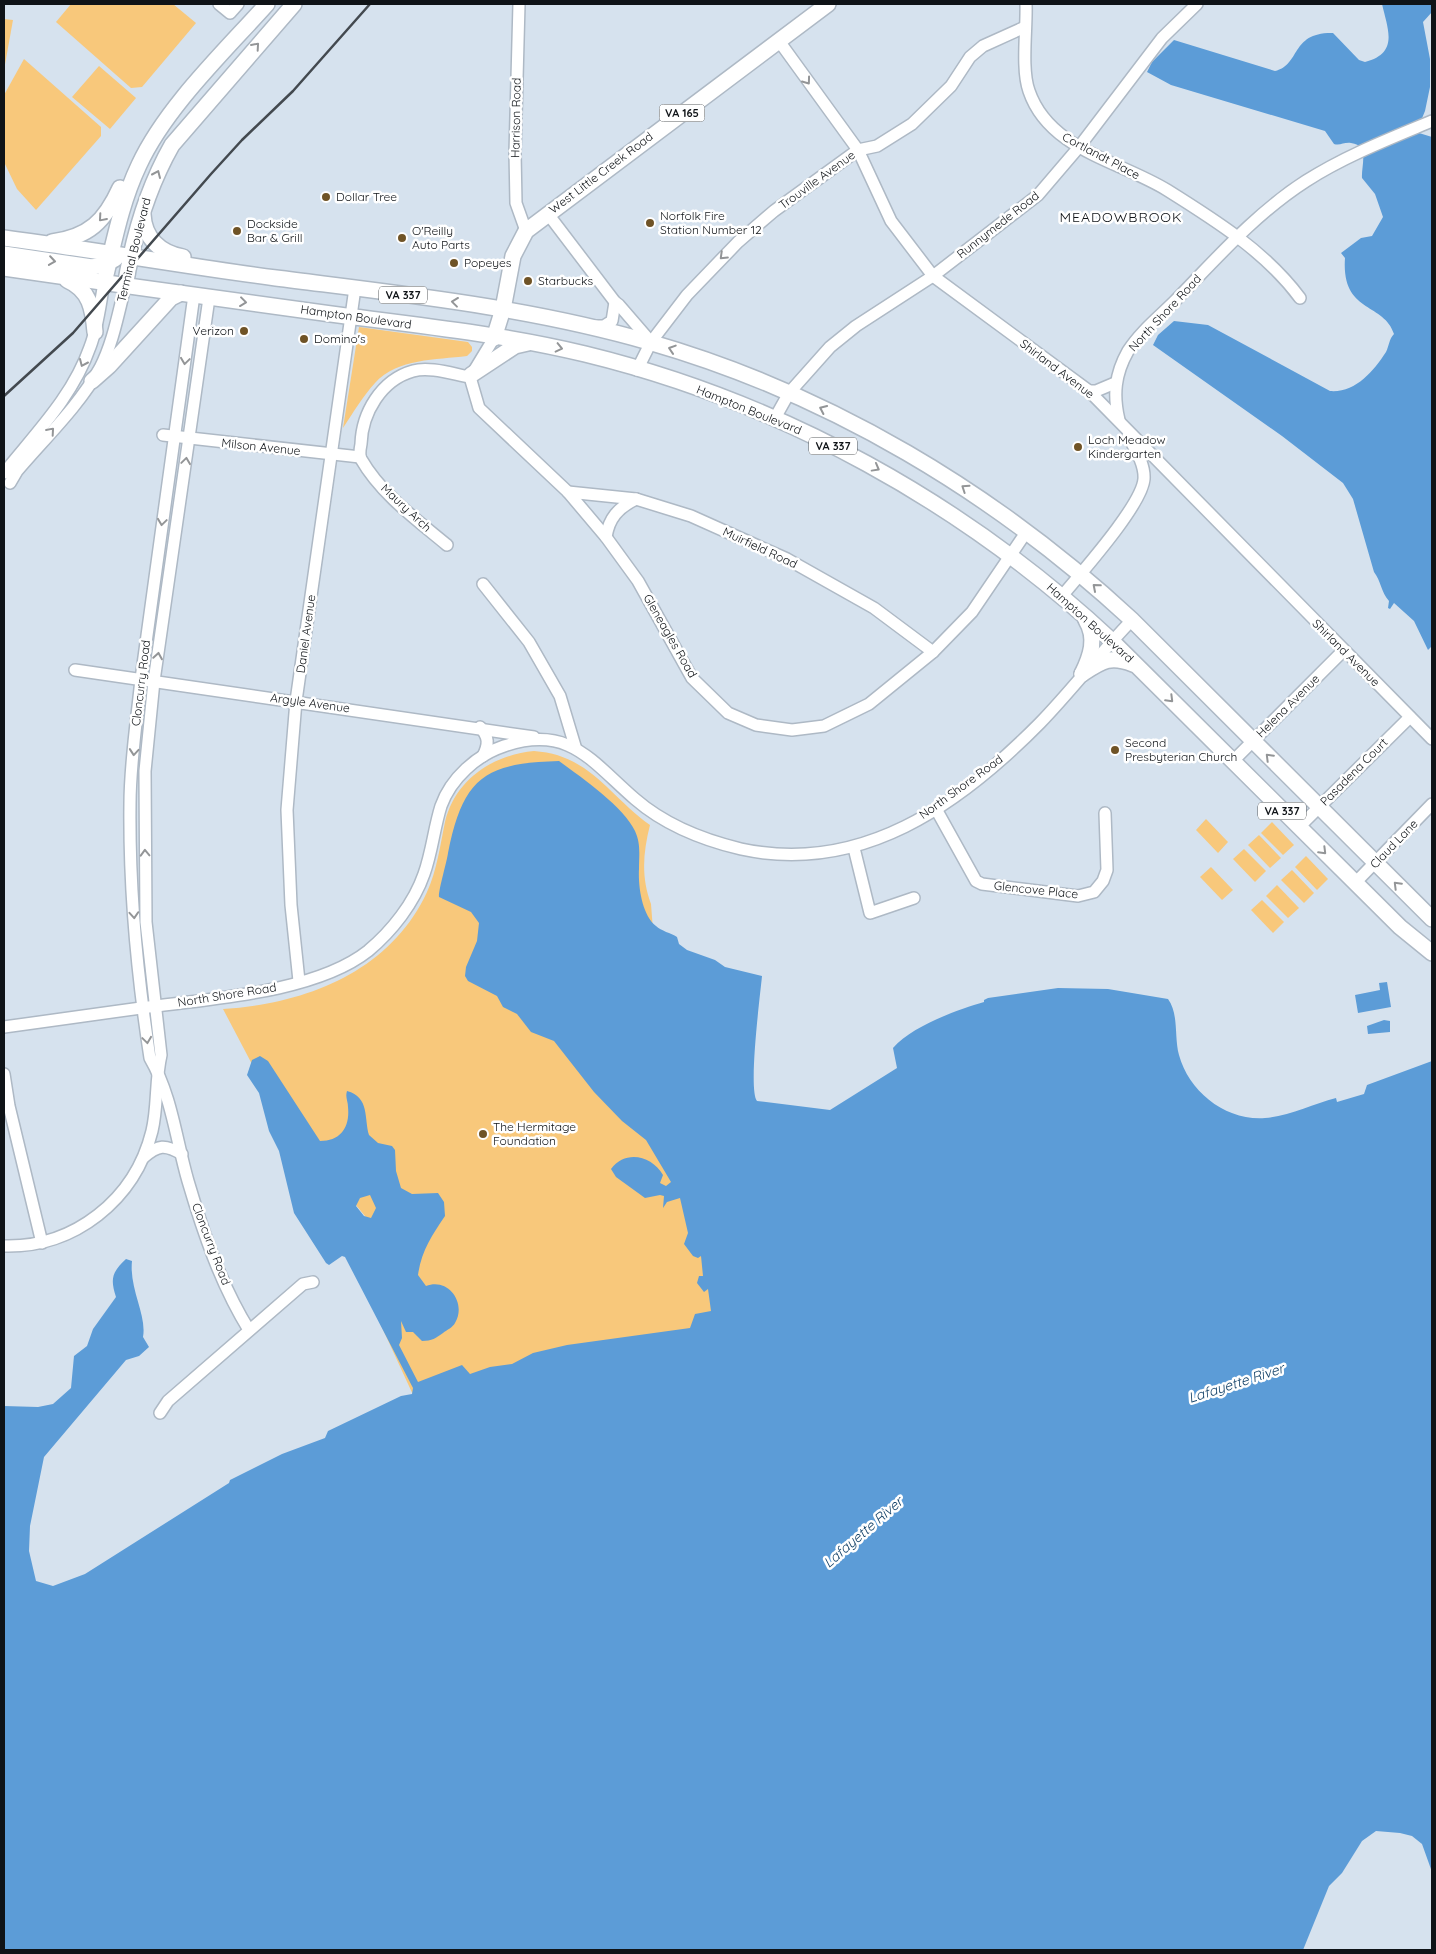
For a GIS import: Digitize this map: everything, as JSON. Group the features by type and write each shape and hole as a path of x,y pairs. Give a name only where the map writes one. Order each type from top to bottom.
{"main road":[{"name":"Terminal Boulevard","path":"125,287 117,258 120,212 139,164 173,111 267,4"},
{"name":"Terminal Boulevard","path":"104,283 117,258 136,236 143,207 160,166 172,145 294,4"},
{"name":"West Little Creek Road","path":"494,338 503,309 513,256 526,231 828,4"},
{"path":"44,244 77,236 102,220 111,208 139,149 168,106 197,72 246,27"},
{"path":"143,207 147,231 155,244 166,253 183,258 282,272 304,281"},
{"name":"VA 337","path":"4,238 117,258 304,281 503,309 592,327 651,342 724,367 789,393 903,450 954,481 1027,531 1081,574 1132,620 1432,920"},
{"path":"4,254 92,267 117,258"},
{"name":"Hampton Boulevard","path":"4,268 125,287 351,316 529,343 588,355 717,395 775,418 874,467 958,518 1062,596 1112,641 1400,927 1432,953"},
{"path":"56,276 74,283 84,291 93,310 95,332"},
{"path":"92,381 171,298 195,295"},
{"path":"470,376 515,346 529,343"},
{"path":"1082,674 1088,663 1093,638 1091,628 1083,614"},
{"path":"1082,674 1104,661 1114,659 1136,665"}],"street":[{"path":"219,4 234,8"},
{"name":"Harrison Road","path":"519,4 515,153 516,203 526,231"},
{"name":"Cortlandt Place","path":"1027,4 1025,27 1028,90 1047,122 1063,137 1080,147 1166,189 1236,238 1276,269 1300,298"},
{"name":"Runnymede Road","path":"775,418 789,393 830,347 850,331 933,276 1038,195 1080,147 1162,38 1197,4"},
{"name":"Trouville Avenue","path":"637,370 651,342 687,294 726,254 774,211 858,150 877,146 912,124 950,86 970,57 991,42 1025,27"},
{"name":"Shirland Avenue","path":"779,41 858,150 891,221 933,276 1089,391 1343,651 1432,739"},
{"name":"North Shore Road","path":"1062,596 1138,500 1142,491 1144,478 1142,465 1119,421 1114,392 1115,383 1129,350 1236,238 1278,200 1306,181 1351,156 1432,121"},
{"path":"548,214 615,302 619,304 651,342"},
{"name":"Terminal Boulevard","path":"7,478 70,390 84,362 95,332 104,283"},
{"name":"Terminal Boulevard","path":"7,478 17,471 92,381 110,344 125,287"},
{"name":"Daniel Avenue","path":"299,981 291,905 287,810 296,701 355,288"},
{"name":"Cloncurry Road","path":"195,295 168,436 141,678 130,802 133,910 142,1008 150,1058 170,1103 188,1181 217,1267 249,1330"},
{"name":"Cloncurry Road","path":"157,1071 161,1055 146,922 144,807 154,680 189,439 195,295"},
{"path":"592,327 604,326 612,321 615,312 615,302"},
{"name":"West Little Creek Road","path":"470,376 494,338"},
{"path":"360,457 361,428 369,408 380,393 402,375 425,369 470,376"},
{"name":"Gleneagles Road","path":"470,376 479,408 568,492 606,537 638,581 692,678 728,713 756,725 792,730 824,726 869,704 933,652 972,612 1027,531"},
{"path":"1089,391 1096,391 1115,383"},
{"name":"Milson Avenue","path":"168,436 360,457"},
{"name":"Maury Arch","path":"360,457 388,494 448,545"},
{"name":"Muirfield Road","path":"568,492 636,499 691,516 787,560 874,608 933,652"},
{"path":"606,537 608,526 617,511 636,499"},
{"path":"483,584 529,642 556,689 576,746"},
{"name":"North Shore Road","path":"4,1027 263,992 338,969 356,959 384,937 416,892 425,872 441,805 459,776 483,756 518,742 545,739 576,746 648,809 689,833 715,843 776,854 826,852 854,848 890,835 936,809 1010,752 1042,721 1132,620"},
{"name":"Helena Avenue","path":"1233,761 1343,651"},
{"name":"Argyle Avenue","path":"75,670 480,727 545,739"},
{"name":"Pasadena Court","path":"1299,827 1410,717"},
{"path":"480,727 487,735 488,746 483,756"},
{"name":"Claud Lane","path":"1355,883 1432,804"},
{"name":"Glencove Place","path":"936,809 976,881 982,884 1078,896 1094,892 1108,870 1105,813"},
{"path":"854,848 870,912 914,898"},
{"path":"4,1246 28,1246 42,1243 77,1230 98,1216 126,1188 152,1134 157,1108 157,1071"},
{"path":"4,1074 9,1106 42,1243"},
{"path":"142,1158 154,1148 161,1146 182,1154"},
{"path":"160,1413 168,1401 249,1330 303,1284 313,1282"}],"shaded area":[{"path":"71,4 173,4 196,23 142,87 131,88 56,22"},
{"path":"4,19 13,20 4,70"},
{"path":"24,59 101,127 101,136 36,210 17,189 4,162 4,95"},
{"path":"99,66 136,98 110,129 72,97"},
{"path":"359,327 468,342 472,347 472,351 467,356 406,365 384,375 366,393 343,428"},
{"name":"The Hermitage Foundation","path":"534,751 553,754 570,760 584,768 650,825 646,845 644,875 651,904 671,1165 850,1479 420,1410 368,1297 374,1227 273,1104 223,1009 254,1006 314,991 342,979 368,963 391,943 411,920 427,892 436,867 450,807 466,782 490,764 519,753"},
{"path":"1206,819 1228,842 1218,853 1196,830"},
{"path":"1272,822 1294,845 1283,855 1261,833"},
{"path":"1259,835 1281,858 1270,868 1248,845"},
{"path":"1244,849 1266,871 1255,882 1233,859"},
{"path":"1306,856 1328,879 1317,890 1295,867"},
{"path":"1211,867 1233,890 1222,900 1200,877"},
{"path":"1292,870 1314,893 1304,903 1281,880"},
{"path":"1277,885 1299,908 1288,918 1266,896"},
{"path":"1262,900 1284,922 1273,933 1251,910"}],"water":[{"path":"1382,4 1432,4 1432,12 1423,22 1430,59 1430,87 1425,111 1418,128 1419,133 1432,137 1432,646 1428,650 1414,621 1394,603 1390,609 1388,608 1389,601 1374,572 1353,499 1343,483 1282,436 1153,345 1158,335 1174,321 1208,325 1330,391 1339,391 1355,385 1369,374 1386,352 1394,334 1382,316 1364,305 1350,289 1346,276 1345,258 1341,253 1361,238 1372,236 1383,217 1375,194 1362,178 1363,152 1361,148 1351,143 1334,144 1325,131 1171,85 1147,72 1152,62 1174,40 1275,71 1283,68 1309,38 1319,34 1333,33 1359,60 1365,62 1376,58 1387,47 1389,39"},
{"name":"Lafayette River","path":"559,761 579,775 622,812 637,836 639,845 639,884 642,900 647,915 656,926 677,937 679,944 687,950 715,960 725,967 762,976 754,1062 757,1101 830,1110 897,1068 893,1048 901,1040 923,1026 948,1014 984,1002 988,998 1058,988 1108,989 1168,999 1174,1012 1179,1055 1191,1081 1211,1102 1237,1115 1251,1118 1274,1117 1336,1098 1337,1102 1364,1094 1367,1085 1432,1061 1432,1872 1422,1844 1412,1836 1376,1831 1362,1841 1342,1873 1329,1886 1303,1950 4,1950 4,1406 38,1407 53,1404 71,1388 74,1356 87,1346 93,1329 116,1297 113,1285 115,1272 126,1259 132,1261 133,1282 143,1320 143,1337 149,1347 139,1356 126,1360 44,1457 30,1526 29,1551 36,1581 53,1586 85,1574 229,1483 230,1480 282,1454 325,1438 328,1431 401,1396 412,1394 413,1388 345,1257 342,1256 329,1265 326,1263 294,1213 279,1151 269,1131 259,1093 247,1075 252,1060 260,1056 268,1061 320,1141 334,1138 343,1132 346,1127 348,1114 347,1091 354,1094 363,1103 369,1135 378,1143 392,1146 395,1150 396,1171 401,1188 412,1194 438,1193 444,1202 445,1216 424,1251 418,1275 426,1286 434,1284 448,1288 457,1300 458,1315 451,1327 436,1338 425,1341 422,1341 413,1332 406,1332 401,1321 402,1338 399,1345 418,1382 462,1365 470,1374 490,1367 512,1364 533,1353 567,1345 690,1328 695,1314 711,1311 708,1289 704,1292 697,1283 699,1276 703,1276 701,1256 698,1258 693,1256 684,1244 688,1233 680,1198 667,1202 663,1208 664,1196 645,1198 616,1177 611,1169 624,1159 638,1157 646,1159 658,1168 663,1175 660,1183 666,1186 671,1182 646,1140 622,1121 594,1092 554,1041 531,1032 517,1014 503,1007 497,996 468,981 465,976 466,967 477,941 479,923 471,912 439,897 454,828 461,807 470,791 481,780 495,771 533,762","holes":["370,1195 376,1208 371,1218 364,1216 356,1206 360,1198"]},
{"path":"1387,982 1391,1007 1358,1013 1355,995 1380,990 1379,983"},
{"path":"1384,1020 1390,1021 1390,1032 1368,1034 1367,1026"}],"railway":[{"path":"4,396 73,333 211,174 242,140 293,91 370,4"}],"place":[{"name":"Dollar Tree","path":"326,197"},
{"name":"Norfolk Fire Station Number 12","path":"650,223"},
{"name":"Dockside Bar & Grill","path":"237,231"},
{"name":"O'Reilly Auto Parts","path":"402,238"},
{"name":"Popeyes","path":"454,263"},
{"name":"Starbucks","path":"528,281"},
{"name":"Verizon","path":"244,331"},
{"name":"Domino's","path":"304,339"},
{"name":"Loch Meadow Kindergarten","path":"1078,447"},
{"name":"Second Presbyterian Church","path":"1115,750"},
{"name":"The Hermitage Foundation","path":"483,1134"}],"district":[{"name":"MEADOWBROOK","path":"1121,217"}]}
